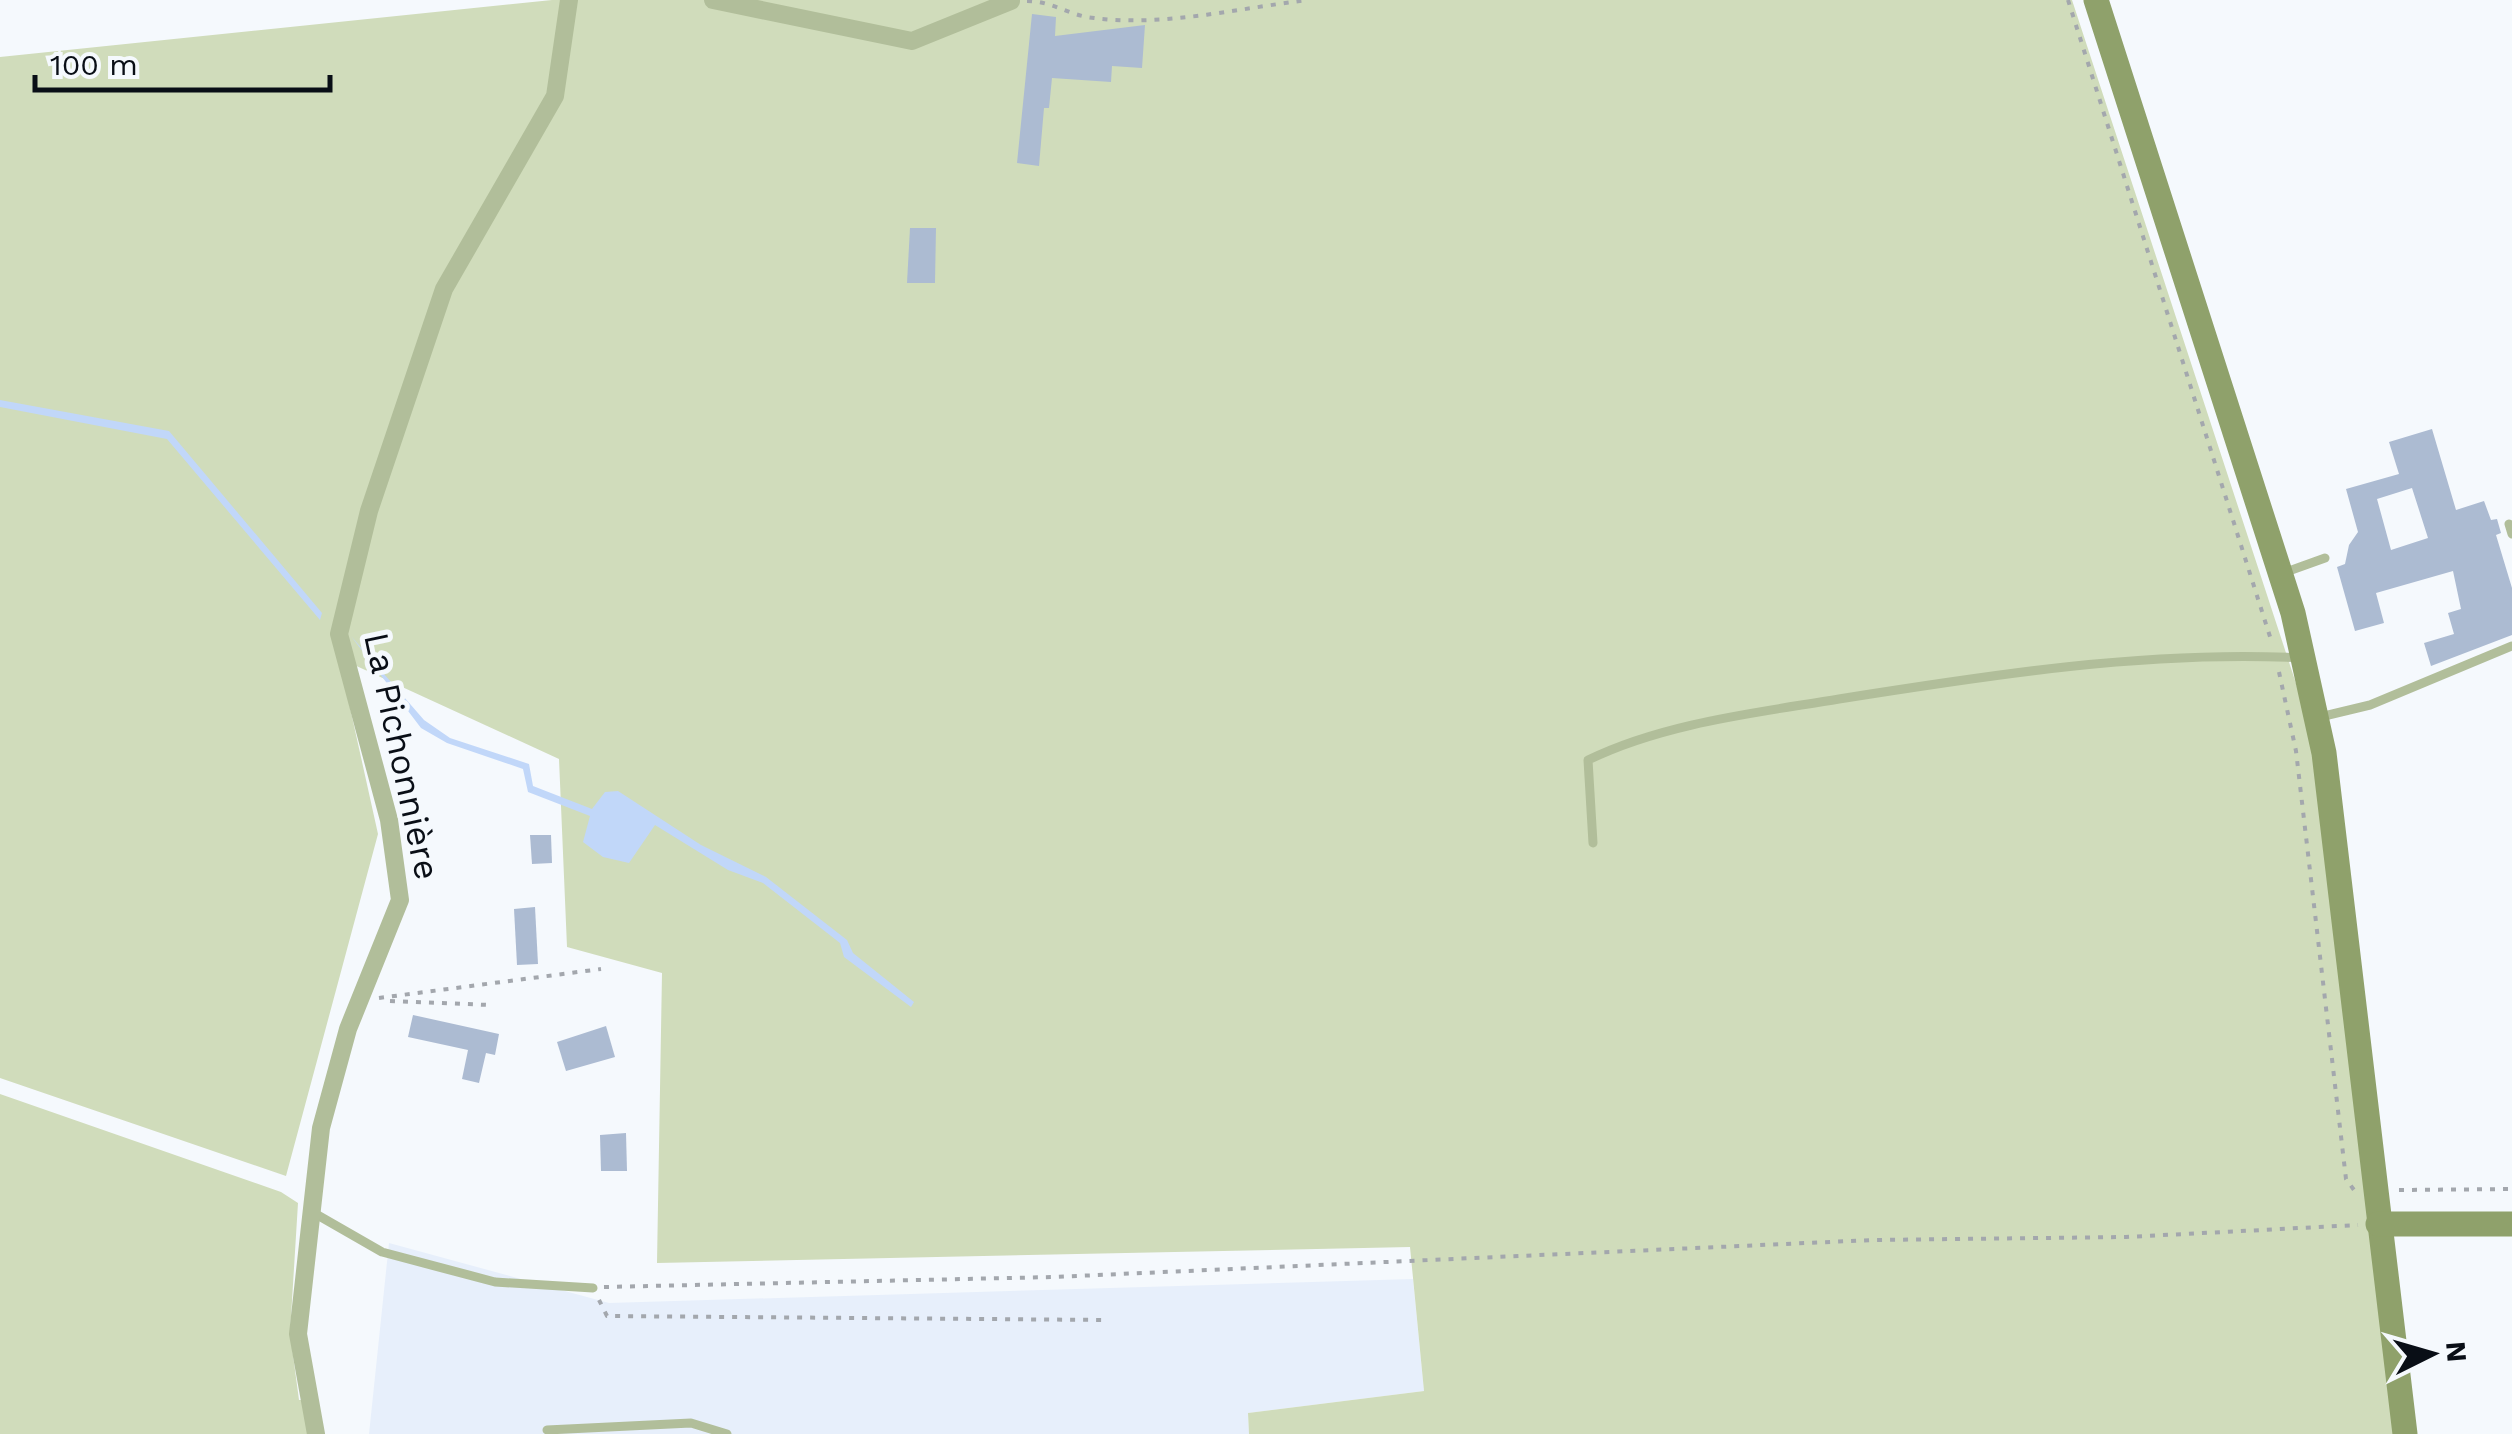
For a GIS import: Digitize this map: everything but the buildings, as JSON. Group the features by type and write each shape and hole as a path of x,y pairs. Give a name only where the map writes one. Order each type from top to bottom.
{"street":[{"name":"La Pichonnière","path":"316,1434 298,1334 300,1284 314,1213 322,1128 364,990 400,900 389,820 339,634 369,512 444,290 555,96 569,0"},
{"path":"712,0 912,41 1011,1"},
{"path":"2096,0 2280,574 2318,718 2405,1434"},
{"path":"2378,1224 2512,1224"}],"lane":[{"path":"2280,574 2325,558"},
{"path":"2318,718 2370,705 2512,646"},
{"path":"1593,843 1588,760 1623,743 1757,712 1986,676 2170,662 2305,658"},
{"path":"314,1213 382,1252 495,1282 593,1288"},
{"path":"547,1430 690,1423 727,1434"}],"path":[{"path":"1011,1 1048,1 1092,18 1172,16 1308,0"},
{"path":"384,1000 601,969"},
{"path":"364,990 384,1000 490,1005"},
{"path":"1109,1320 608,1316 593,1288 1054,1277 1874,1240 2126,1237 2378,1224"}],"shaded area":[{"path":"389,1243 609,1303 1413,1279 1424,1391 1248,1413 1249,1434 369,1434"}],"green space":[{"path":"552,0 2072,0 2308,720 2403,1434 1249,1434 1248,1413 1424,1391 1410,1247 657,1263 662,973 567,947 559,759 339,658 378,834 286,1176 0,1078 0,57"},
{"path":"0,1094 281,1192 298,1203 290,1333 299,1400 310,1400 316,1434 0,1434"}],"water":[{"path":"0,400 169,431 322,613 320,620 167,439 0,407"},
{"path":"351,636 424,720 450,738 529,764 533,786 592,809 605,792 618,791 701,845 766,877 847,940 853,953 914,1002 911,1007 844,957 840,943 763,883 728,870 655,825 629,863 603,857 583,842 590,816 528,792 523,769 447,743 421,728"}]}
